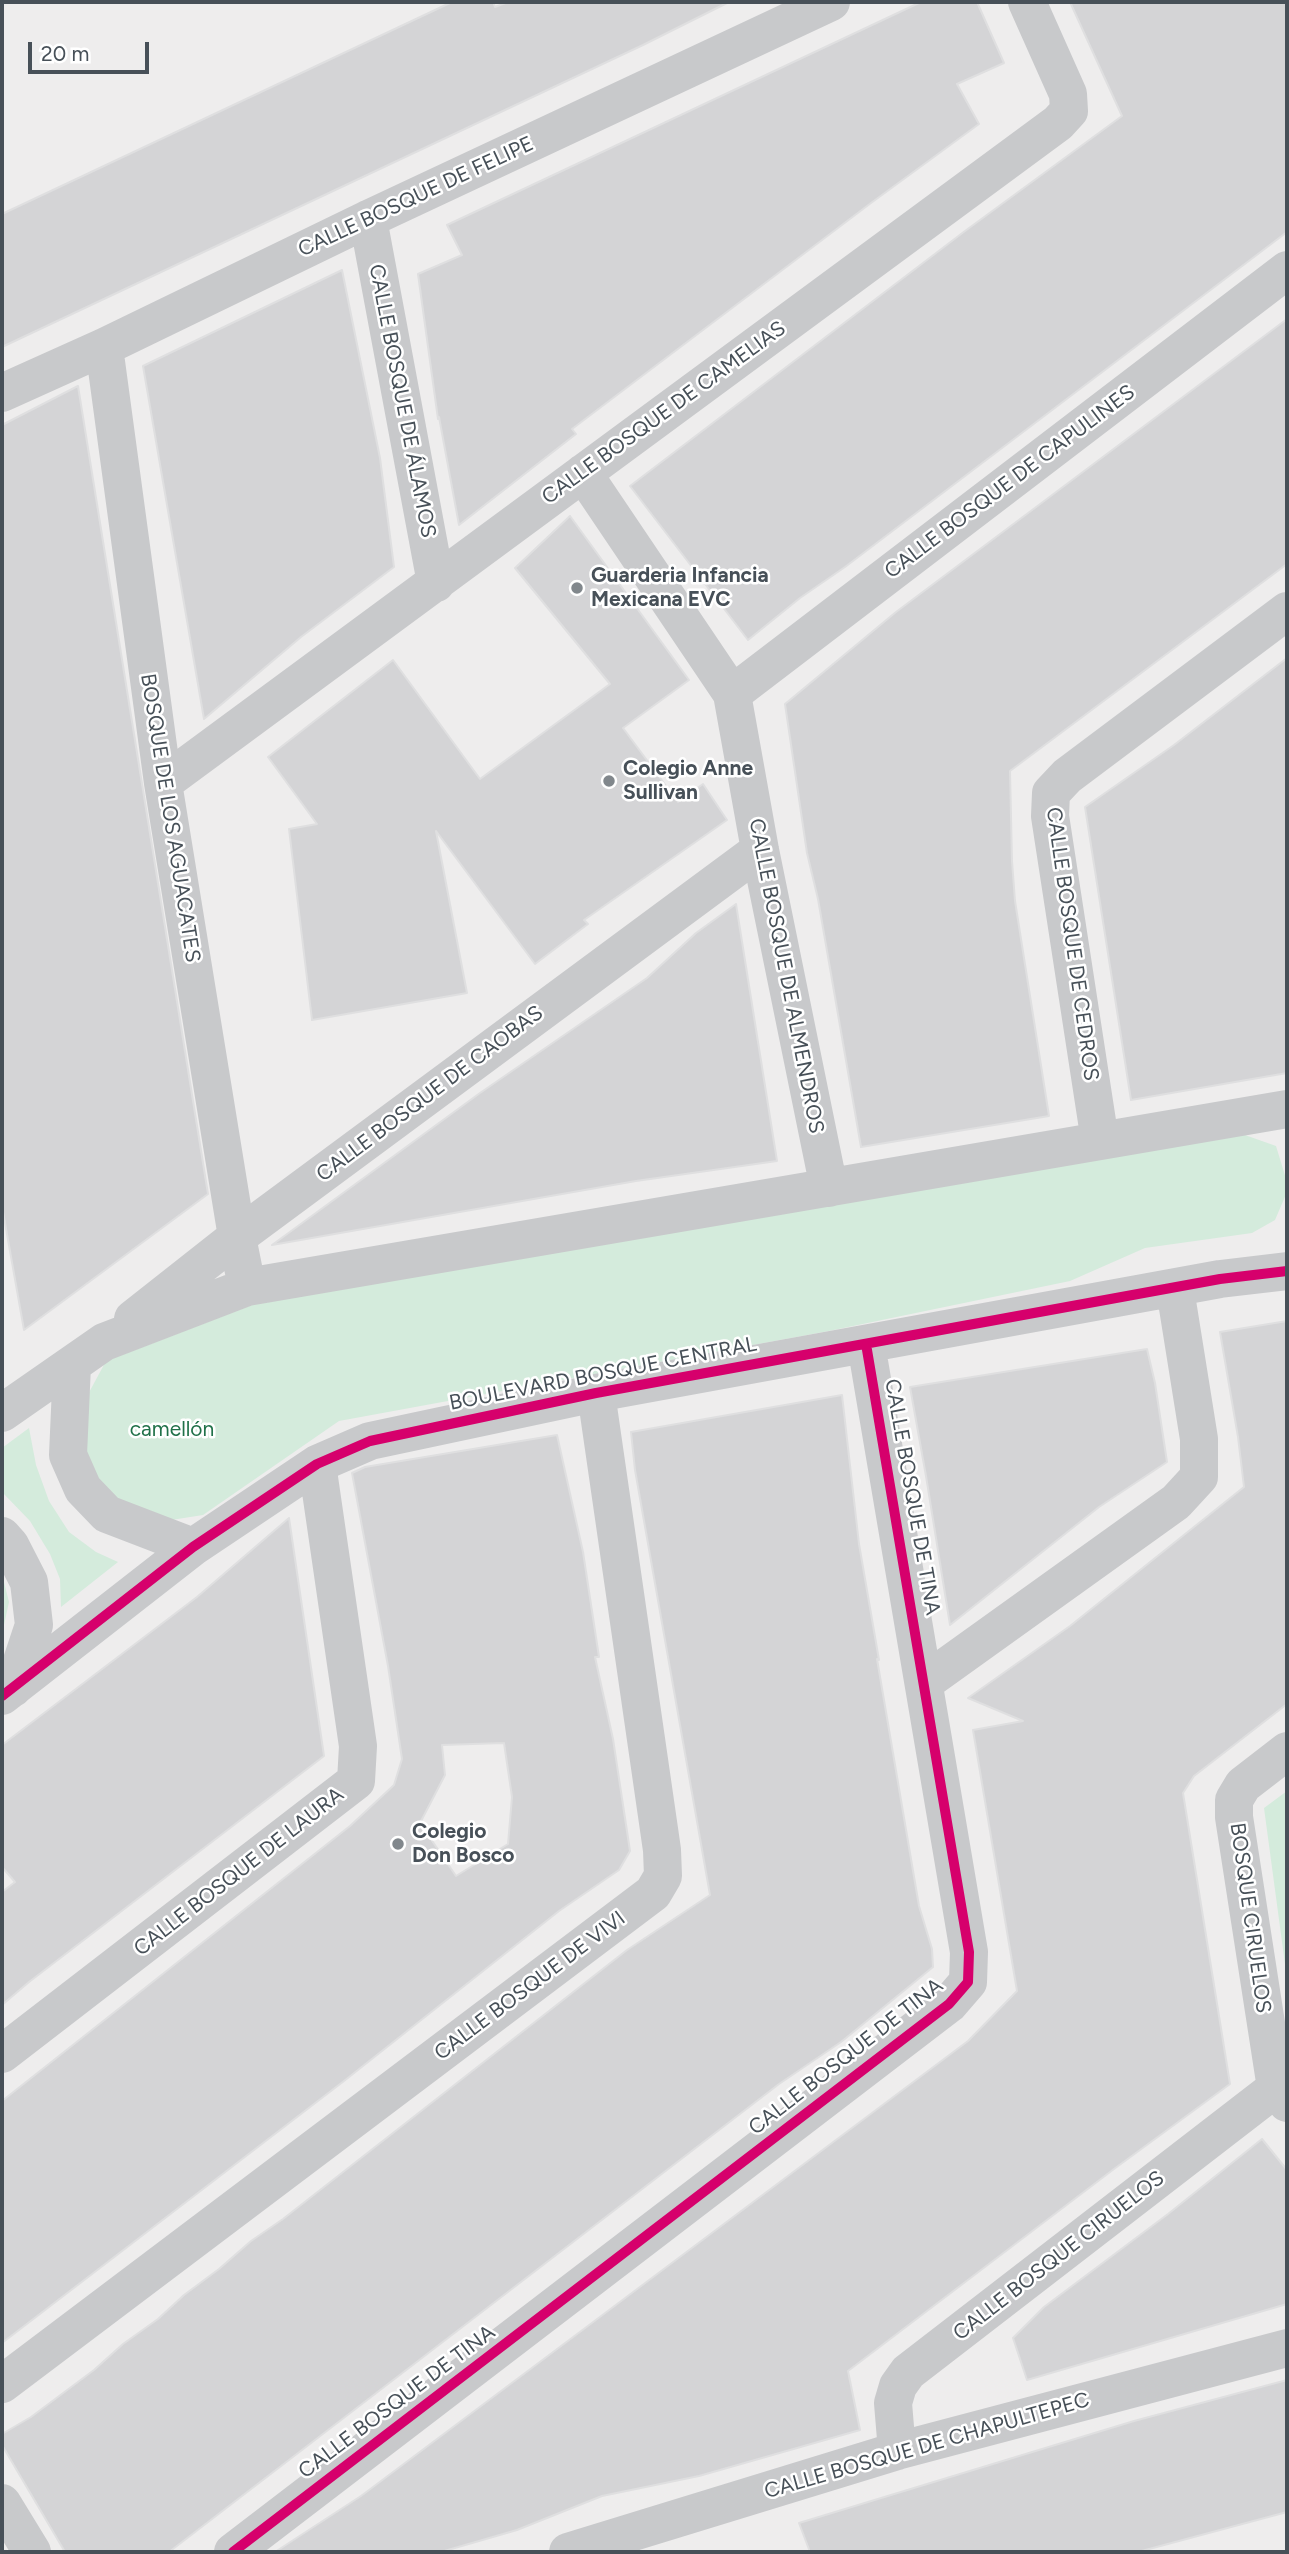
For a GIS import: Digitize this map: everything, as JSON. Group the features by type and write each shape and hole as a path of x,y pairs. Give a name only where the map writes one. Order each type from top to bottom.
{"street":[{"name":"CALLE BOSQUE DE FELIPE","path":"2,393 831,2"},
{"name":"CALLE BOSQUE DE CAMELIAS","path":"163,783 1058,123 1069,111 1068,94 1027,2"},
{"name":"CALLE BOSQUE DE ÁLAMOS","path":"368,219 436,583"},
{"name":"CALLE BOSQUE DE CAPULINES","path":"732,694 1287,270"},
{"name":"BOSQUE DE LOS AGUACATES","path":"104,347 163,783 247,1287"},
{"name":"CALLE BOSQUE DE ALMENDROS","path":"583,473 732,694 760,850 829,1188"},
{"name":"CALLE BOSQUE DE CEDROS","path":"1100,1141 1050,816 1051,793 1067,776 1287,611"},
{"name":"CALLE BOSQUE DE CAOBAS","path":"104,1342 237,1237 760,850"},
{"path":"2,1410 104,1342 247,1287 1287,1109"},
{"name":"BOULEVARD BOSQUE CENTRAL","path":"7,1692 193,1547 317,1464 370,1441 596,1393 1220,1279 1287,1270"},
{"path":"925,1682 1176,1503 1199,1477 1199,1439 1175,1289"},
{"name":"CALLE BOSQUE DE TINA","path":"233,2552 949,2004 968,1982 969,1952 866,1344"},
{"path":"72,1364 68,1455 83,1489 107,1514 193,1547"},
{"name":"CALLE BOSQUE DE VIVI","path":"2,2384 653,1893 663,1875 662,1850 596,1393"},
{"name":"CALLE BOSQUE DE LAURA","path":"2,2054 356,1782 358,1746 317,1464"},
{"path":"2,1536 10,1545 29,1582 34,1625 7,1692"},
{"name":"BOSQUE CIRUELOS","path":"1281,2096 1234,1817 1234,1800 1243,1785 1287,1751"},
{"name":"CALLE BOSQUE CIRUELOS","path":"897,2451 893,2403 898,2386 908,2372 1281,2096"},
{"name":"CALLE BOSQUE DE CHAPULTEPEC","path":"568,2552 897,2451 1287,2348"},
{"path":"2,2503 32,2552"}],"green space":[{"name":"camellón","path":"1228,1129 1276,1146 1287,1182 1287,1192 1275,1220 1252,1233 1145,1248 1070,1281 829,1331 339,1421 203,1515 165,1521 126,1510 95,1479 82,1440 86,1398 106,1361 252,1305"},
{"path":"29,1428 36,1465 49,1501 69,1532 96,1552 118,1562 61,1607 60,1579 50,1554 30,1521 2,1492 2,1448"},
{"path":"2,1574 9,1602 2,1634"},
{"path":"1287,1791 1287,1979 1264,1808"}],"building":[{"path":"452,2 493,2 495,7 508,2 729,2 2,347 2,214"},
{"path":"921,2 977,2 1004,63 957,84 979,124 572,429 576,434 459,525 439,417 438,419 418,274 462,255 447,225"},
{"path":"1070,2 1287,2 1287,232 845,567 800,598 748,640 630,486 965,231 1122,116"},
{"path":"342,270 380,458 394,567 301,637 204,719 143,366"},
{"path":"1287,319 1287,564 1010,771 1015,901 1049,1116 861,1147 818,899 807,853 785,704 896,612"},
{"path":"78,386 208,1194 24,1330 2,1206 2,425"},
{"path":"570,516 689,680 623,728 678,802 703,784 727,820 584,920 588,924 535,964 436,831 467,993 312,1020 289,829 317,824 268,757 393,660 480,779 610,684 515,568"},
{"path":"1287,658 1287,1073 1131,1100 1085,807 1174,745"},
{"path":"736,904 777,1161 636,1181 272,1245 480,1093 647,978 696,933"},
{"path":"1287,1321 1287,1704 1194,1776 1183,1793 1230,2084 848,2371 860,2430 699,2476 602,2496 517,2530 441,2552 275,2552 361,2496 968,2041 1017,1991 973,1730 1023,1721 968,1698 1070,1626 1244,1487 1220,1332"},
{"path":"1147,1349 1167,1462 1099,1507 950,1625 910,1387"},
{"path":"842,1395 859,1544 879,1660 877,1659 919,1906 932,1949 933,1967 841,2042 779,2084 169,2552 65,2552 2,2445 2,2434 31,2417 94,2370 251,2241 283,2219 627,1950 710,1895 635,1470 631,1432"},
{"path":"557,1435 583,1552 599,1657 595,1657 613,1739 630,1851 619,1870 559,1911 344,2081 2,2343 2,2101 350,1826 394,1785 402,1759 388,1666 352,1473 365,1467","holes":["504,1743 512,1797 508,1844 456,1876 420,1823 445,1775 442,1745"]},
{"path":"289,1518 324,1756 2,2005 2,1892 15,1882 2,1867 2,1745 197,1597"},
{"path":"1262,2139 1287,2170 1287,2304 1027,2380 1013,2338 1044,2307"},
{"path":"1287,2380 1287,2512 1138,2552 810,2552 799,2523 1134,2421"}],"cycle path":[{"path":"2,1696 193,1547 317,1464 370,1441 596,1393 1220,1279 1287,1271"},
{"path":"233,2552 949,2004 968,1982 969,1952 866,1344"}],"place":[{"name":"Guarderia Infancia Mexicana EVC","path":"577,588"},
{"name":"Colegio Anne Sullivan","path":"609,781"},
{"name":"Colegio Don Bosco","path":"398,1844"}]}
